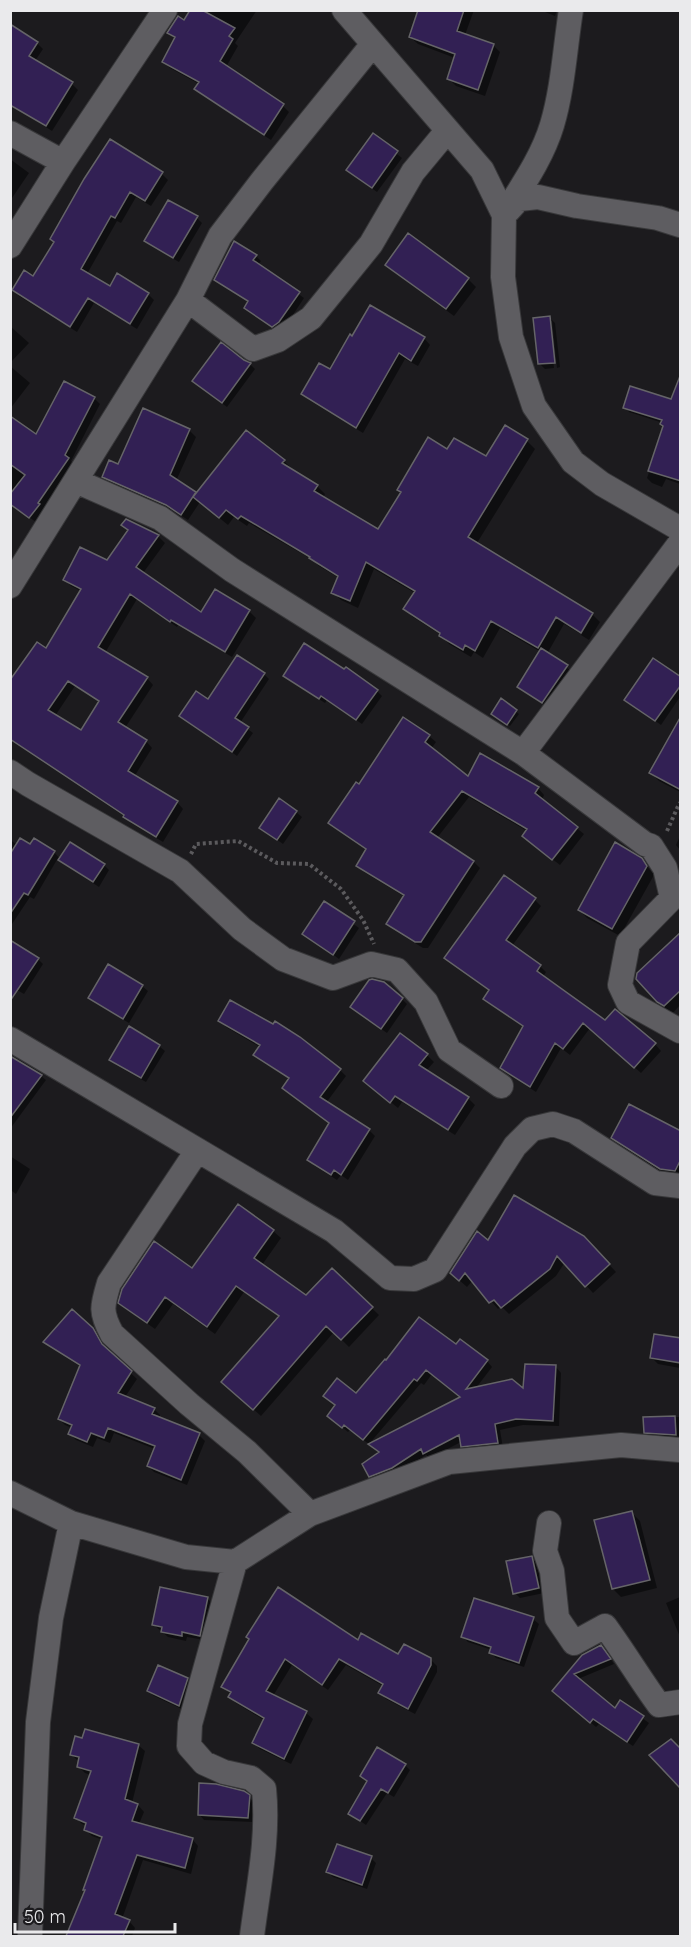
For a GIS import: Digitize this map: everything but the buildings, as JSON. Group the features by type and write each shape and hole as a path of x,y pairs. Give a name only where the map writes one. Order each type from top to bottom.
{"street":[{"path":"10,246 63,162 165,10"},
{"path":"344,10 482,170 504,215 503,277 511,337 534,406 573,462 603,484 681,529"},
{"path":"504,215 535,166 552,125 560,88 571,10"},
{"path":"10,586 188,300 220,236 261,181 373,45"},
{"path":"188,300 253,348 278,340 311,318 371,244 413,172 447,131"},
{"path":"10,133 63,162"},
{"path":"504,215 519,199 537,197 577,206 658,218 681,225"},
{"path":"76,481 160,518 241,576 523,753 645,844 651,846 665,868 672,898 628,943 620,985 628,1002 681,1031"},
{"path":"523,753 681,543"},
{"path":"10,772 180,871 242,929 283,959 333,978 371,964 397,970 426,1002 449,1050 501,1086"},
{"path":"10,1040 334,1232 390,1278 414,1280 435,1270 515,1146 532,1129 553,1124 574,1131 655,1183 681,1186"},
{"path":"197,1151 109,1283 102,1304 105,1321 112,1334 189,1404 247,1452 310,1514"},
{"path":"10,1492 71,1523 186,1557 234,1562 310,1514 449,1462 621,1445 681,1450"},
{"path":"30,1936 38,1722 51,1618 71,1523"},
{"path":"549,1523 545,1551 552,1571 557,1618 574,1643 605,1626 659,1705 681,1702"},
{"path":"234,1562 190,1724 189,1746 204,1763 224,1772 251,1778 264,1789 266,1805 264,1848 252,1936"}],"path":[{"path":"651,846 667,831 681,803"},
{"path":"180,871 196,844 238,841 277,863 309,864 341,889 363,920 384,967"}]}
